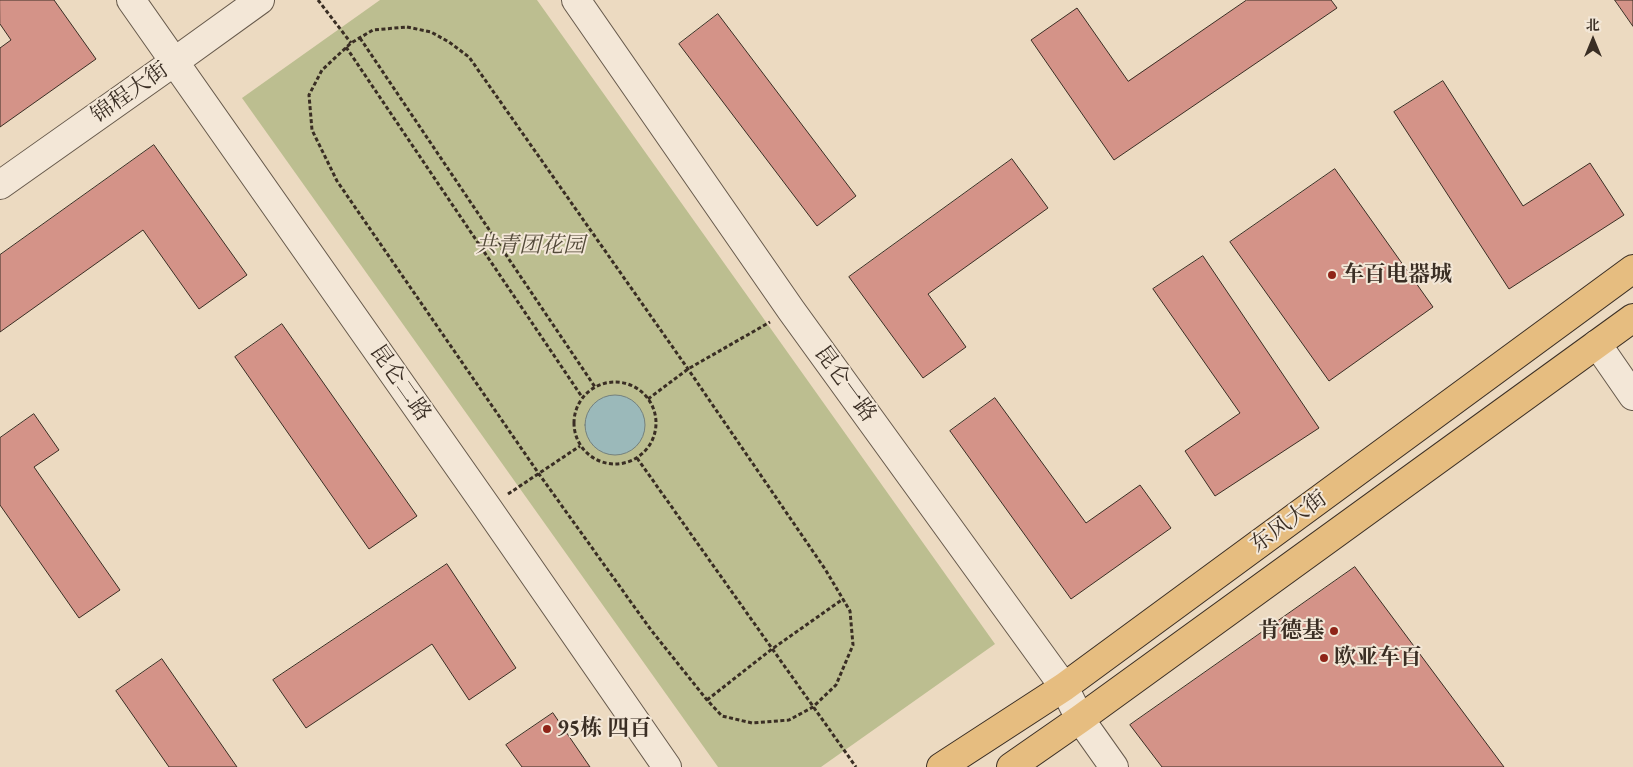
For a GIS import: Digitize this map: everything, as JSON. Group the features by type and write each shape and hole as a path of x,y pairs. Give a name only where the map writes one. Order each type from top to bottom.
{"main road":[{"name":"东风大街","path":"941,767 1064,687 1633,269"},
{"name":"东风大街","path":"1011,767 1633,318"}],"street":[{"name":"昆仑二路","path":"131,0 667,767"},
{"name":"锦程大街","path":"0,185 260,0"},
{"name":"昆仑一路","path":"576,0 791,310 1064,687 1080,719 1114,767"},
{"path":"1596,344 1633,396"}],"path":[{"path":"318,0 351,43"},
{"path":"407,27 431,32 449,42 468,57 688,369 825,569 850,611 853,645 836,685 813,707 789,720 752,723 722,716 707,700 651,630 539,474 337,181 312,130 309,95 322,70 346,47 360,38 374,30 407,27"},
{"path":"360,38 596,387"},
{"path":"346,47 582,397"},
{"path":"648,399 688,369 791,310"},
{"path":"616,382 633,386 648,399 656,416 655,432 650,446 637,458 616,465 598,462 580,446 574,433 574,415 582,397 596,387 605,383 616,382"},
{"path":"487,507 580,446"},
{"path":"637,458 856,767"},
{"path":"707,700 772,649 843,599"}],"green space":[{"name":"共青团花园","path":"380,0 537,0 995,644 821,767 718,767 242,98"}],"water":[{"path":"609,395 621,395 632,400 640,408 645,419 643,437 632,450 621,455 609,455 598,450 590,442 585,431 585,419 590,408 598,400"}],"building":[{"path":"0,0 54,0 96,59 0,127 0,48 11,40 0,24"},
{"path":"1247,0 1331,0 1337,8 1114,160 1031,40 1077,8 1128,81"},
{"path":"1615,0 1633,0 1633,26"},
{"path":"718,14 856,196 817,226 679,44"},
{"path":"1443,81 1523,206 1590,163 1624,215 1509,289 1394,112"},
{"path":"154,145 247,275 199,309 143,230 0,332 0,255"},
{"path":"1012,159 1048,208 928,294 966,347 923,378 849,277"},
{"name":"车百电器城","path":"1335,169 1433,307 1329,381 1230,242"},
{"path":"1203,256 1319,428 1215,496 1185,451 1240,413 1153,289"},
{"path":"282,324 417,516 369,549 235,357"},
{"path":"995,398 1086,523 1140,485 1171,528 1071,599 950,431"},
{"path":"34,414 59,450 34,467 120,590 79,618 0,505 0,438"},
{"path":"447,564 516,668 469,700 432,644 306,728 273,680"},
{"name":"欧亚车百","path":"1355,567 1504,767 1162,767 1130,725"},
{"path":"162,659 237,767 169,767 116,691"},
{"name":"95栋 四百","path":"553,713 590,767 522,767 506,745"}],"place":[{"name":"车百电器城","path":"1332,275"},
{"name":"肯德基","path":"1334,631"},
{"name":"欧亚车百","path":"1324,658"},
{"name":"95栋 四百","path":"547,729"}]}
